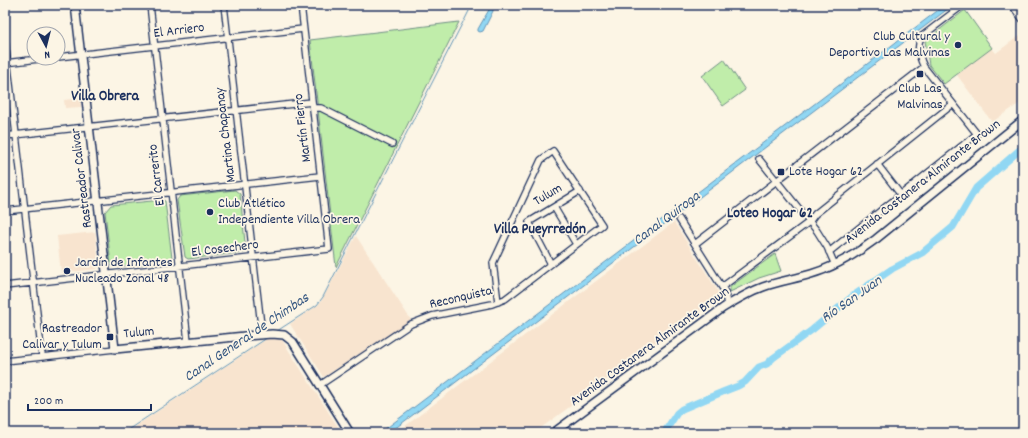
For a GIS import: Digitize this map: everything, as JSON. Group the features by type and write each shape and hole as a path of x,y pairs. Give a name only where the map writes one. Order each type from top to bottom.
{"main road":[{"name":"Rastreador Calivar","path":"75,5 115,349"},
{"name":"Avenida Costanera Almirante Brown","path":"553,433 727,306 764,287 812,274 835,265 855,254 876,239 1023,120"},
{"name":"Tulum","path":"115,349 262,334 284,335 293,342 320,385"},
{"path":"320,385 350,433"}],"street":[{"name":"El Carrerito","path":"150,5 188,341"},
{"name":"Martina Chapanay","path":"224,5 262,334"},
{"name":"Martín Fierro","path":"301,5 329,249"},
{"path":"829,252 977,134 924,67 920,58 918,47 920,37 963,5"},
{"path":"1012,5 1023,20"},
{"name":"El Arriero","path":"66,56 303,28"},
{"path":"5,41 6,63 42,356"},
{"path":"6,63 26,61"},
{"path":"695,244 924,67"},
{"path":"722,287 809,222 815,214 953,104"},
{"path":"5,136 236,110 312,105 321,108 392,144"},
{"path":"498,302 494,263 541,160 553,151 580,191"},
{"path":"759,158 817,231 835,265"},
{"path":"877,164 901,195"},
{"path":"5,211 320,176"},
{"name":"Tulum","path":"551,264 529,222 580,191"},
{"name":"Reconquista","path":"320,385 411,324 432,316 498,302 505,299 602,225 580,191"},
{"path":"554,207 576,244"},
{"path":"679,219 725,292 727,306"},
{"name":"El Cosechero","path":"5,286 329,249"},
{"name":"Tulum","path":"5,361 115,349"}],"shaded area":[{"path":"1023,33 1023,101 992,122 957,75 992,48 996,53"},
{"path":"80,98 81,107 65,108 64,100"},
{"path":"674,222 719,293 718,298 534,433 396,433"},
{"path":"95,232 99,266 97,269 61,273 57,236"},
{"path":"356,236 411,320 324,377 290,324 318,305 322,300"},
{"path":"271,336 282,340 342,433 125,433"}],"green space":[{"name":"Club Cultural y Deportivo Las Malvinas","path":"965,10 992,48 944,84 929,65 925,41"},
{"path":"459,22 336,267 310,40"},
{"path":"724,59 745,90 723,106 702,76"},
{"name":"Club Atlético Independiente Villa Obrera","path":"235,190 240,194 246,252 188,259 185,257 177,200 180,196"},
{"path":"162,200 165,201 172,258 170,261 113,267 111,265 105,212 111,205"},
{"path":"775,254 781,271 759,278 730,292 730,287"}],"water":[{"name":"Canal Quiroga","path":"945,5 953,5 389,433 380,433"},
{"path":"490,8 493,8 493,11 483,31 480,32 478,29"}],"waterway":[{"name":"Canal General de Chimbas","path":"464,21 472,5"},
{"name":"Canal General de Chimbas","path":"277,331 317,305 323,297 463,22"},
{"name":"Río San Juan","path":"665,433 677,413 682,409 745,382 759,367 767,364 812,330 853,296 892,269 922,253 953,227 976,188 1023,147"},
{"name":"Canal General de Chimbas","path":"123,433 267,338"}],"place":[{"name":"Club Cultural y Deportivo Las Malvinas","path":"958,45"},
{"name":"Club Las Malvinas","path":"920,74"},
{"name":"Lote Hogar 62","path":"781,172"},
{"name":"Club Atlético Independiente Villa Obrera","path":"210,212"},
{"name":"Jardín de Infantes Nucleado Zonal 48","path":"67,271"},
{"name":"Rastreador Calivar y Tulum","path":"110,337"}],"district":[{"name":"Villa Obrera","path":"105,97"},
{"name":"Loteo Hogar 62","path":"770,214"},
{"name":"Villa Pueyrredón","path":"540,230"}]}
